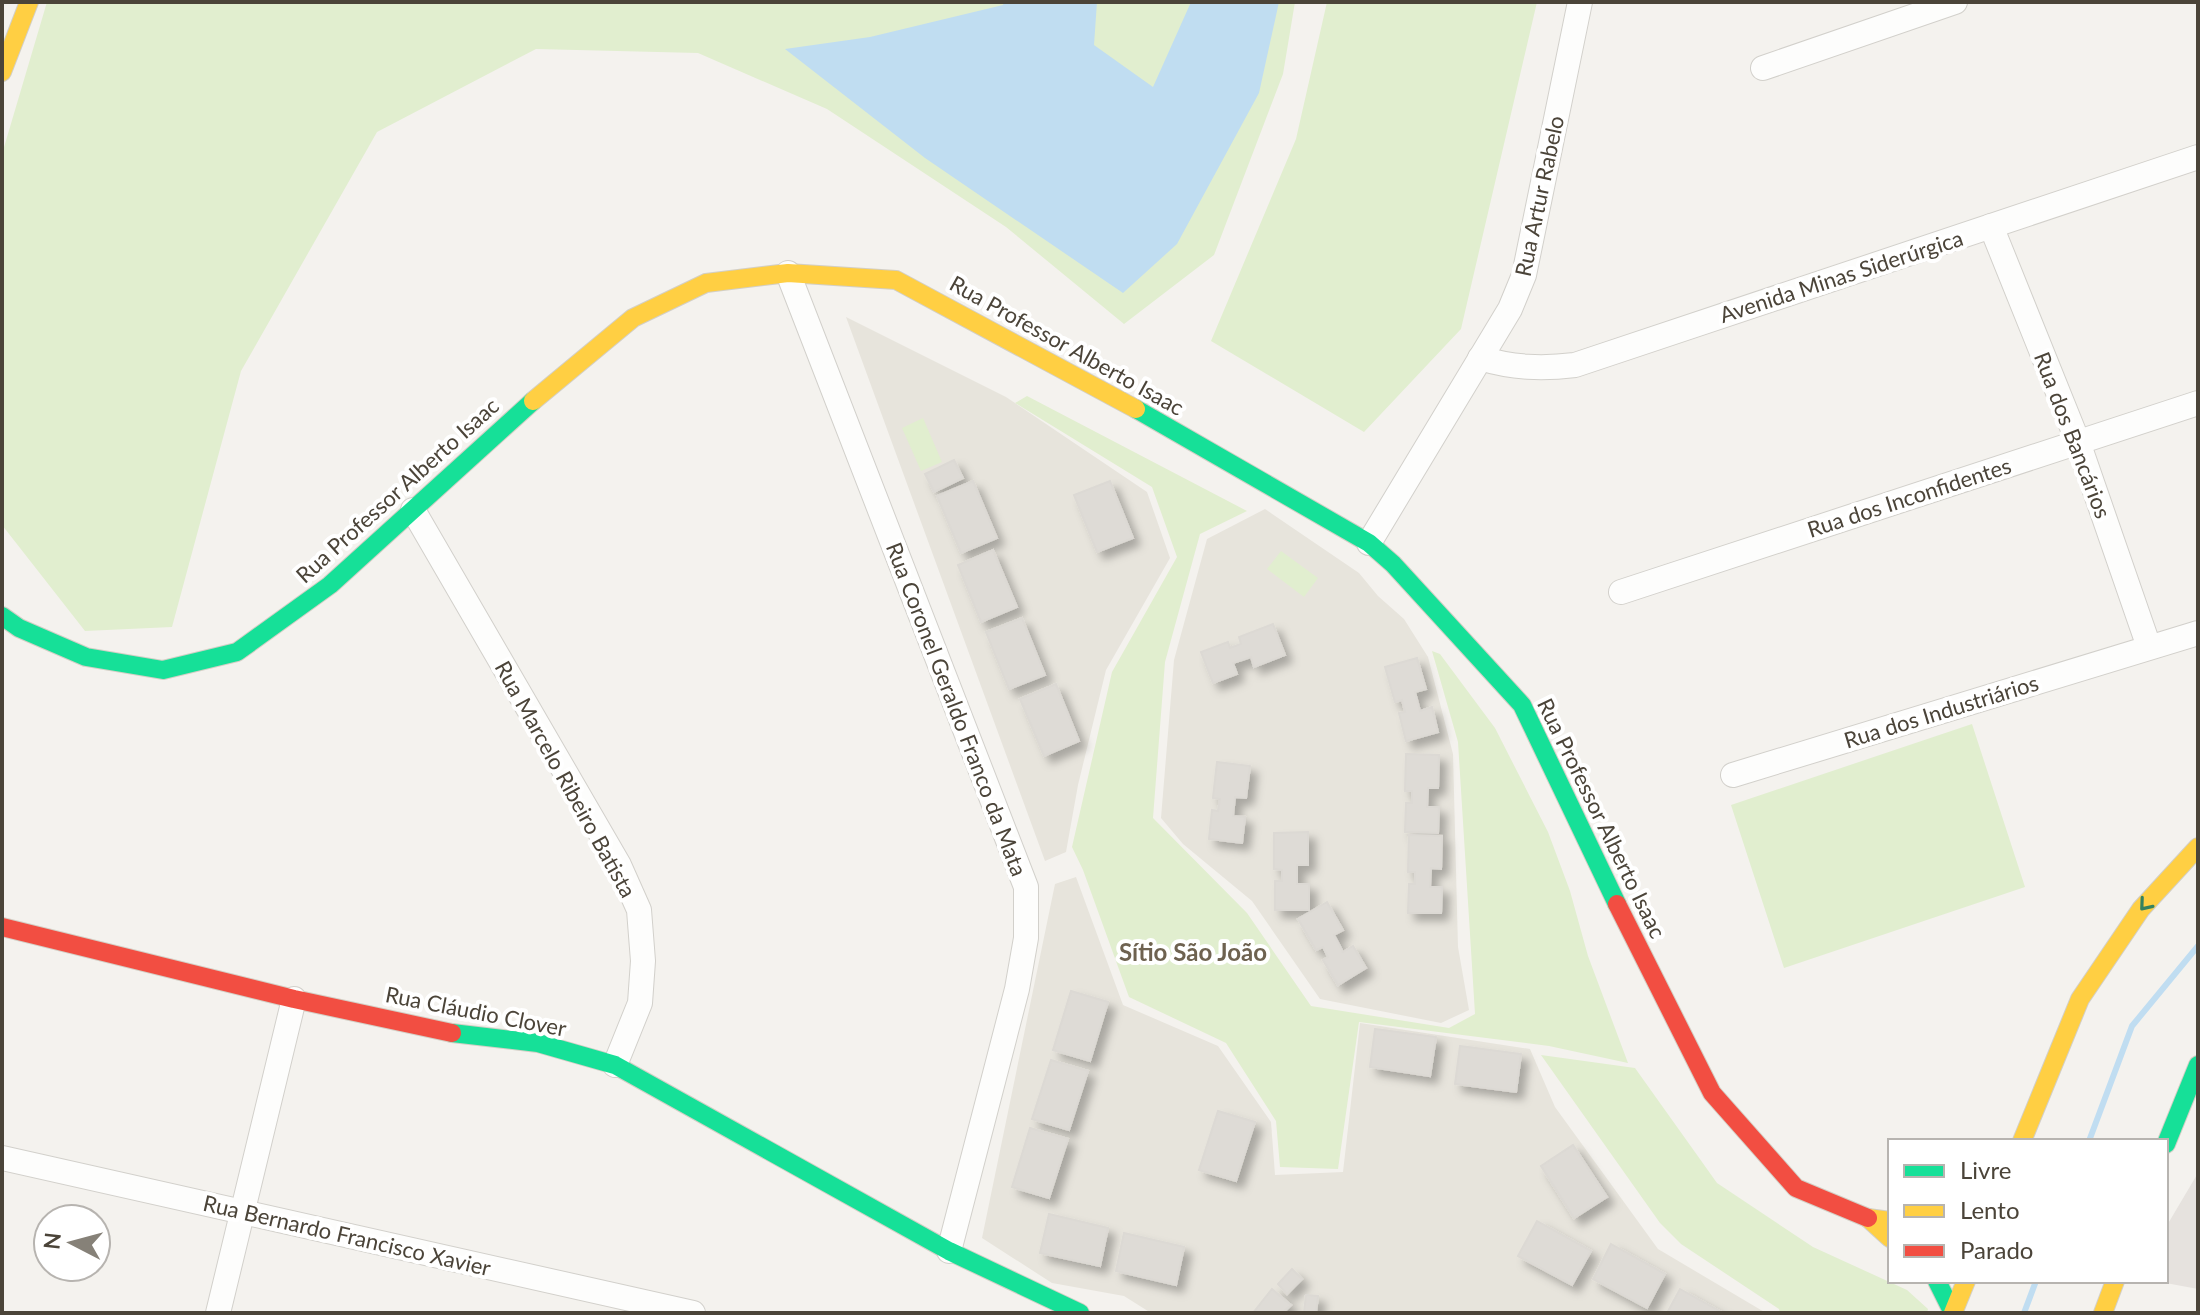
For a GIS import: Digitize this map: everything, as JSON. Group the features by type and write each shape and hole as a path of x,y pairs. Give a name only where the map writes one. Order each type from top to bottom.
{"main road":[{"path":"2,72 29,2"},
{"name":"Rua Professor Alberto Isaac","path":"2,616 19,628 86,657 163,670 237,652 330,585 537,397 633,318 706,283 788,273 896,280 1152,418 1369,543 1393,564 1522,705 1637,946 1712,1093 1796,1188 1868,1218"},
{"path":"2023,1139 2080,999 2141,909 2198,847"},
{"name":"Rua Cláudio Clover","path":"2,927 294,999 472,1037 538,1043 615,1065 949,1251 1080,1313"},
{"path":"2168,1139 2198,1065"},
{"path":"1868,1218 1888,1221"},
{"path":"1868,1218 1888,1236"},
{"path":"1938,1283 1953,1313"},
{"path":"1953,1313 1965,1283"},
{"path":"2103,1313 2114,1283"}],"street":[{"name":"Rua Artur Rabelo","path":"1369,543 1510,309 1524,275 1580,2"},
{"path":"1763,68 1955,2"},
{"name":"Avenida Minas Siderúrgica","path":"1480,358 1509,367 1575,365 2198,157"},
{"name":"Rua dos Bancários","path":"1991,226 2078,442 2149,647"},
{"name":"Rua Coronel Geraldo Franco da Mata","path":"788,273 1026,887 1026,938 1017,989 949,1251"},
{"name":"Rua dos Inconfidentes","path":"1621,592 2198,403"},
{"name":"Rua Marcelo Ribeiro Batista","path":"413,510 619,865 639,910 643,961 640,1003 615,1065"},
{"name":"Rua dos Industriários","path":"1733,775 2198,633"},
{"path":"218,1313 294,999"},
{"name":"Rua Bernardo Francisco Xavier","path":"2,1158 693,1313"}],"shaded area":[{"path":"846,317 1006,397 1147,492 1170,558 1106,670 1078,785 1066,852 1045,861"},
{"path":"1265,509 1359,573 1378,596 1404,619 1428,657 1453,754 1458,947 1469,1010 1441,1023 1320,999 1252,901 1183,844 1161,818 1174,660 1207,539"},
{"path":"1076,877 1123,1005 1218,1046 1271,1122 1275,1175 1343,1172 1360,1023 1530,1049 1555,1107 1658,1249 1766,1313 1151,1313 1124,1296 1052,1283 982,1238 1055,884"},
{"path":"2198,1173 2198,1289 2166,1283 2168,1224"}],"green space":[{"path":"47,2 1295,2 1283,74 1214,255 1124,324 1006,227 827,109 698,53 536,49 377,132 241,371 172,627 85,631 2,525 2,154"},
{"path":"1327,2 1537,2 1461,329 1364,432 1211,341 1296,139"},
{"path":"1027,396 1247,511 1200,534 1165,662 1153,818 1247,913 1311,1006 1449,1028 1475,1014 1458,742 1432,651 1440,654 1495,728 1548,832 1570,891 1588,956 1628,1063 1549,1046 1359,1022 1338,1169 1280,1167 1276,1121 1226,1043 1129,997 1072,847 1112,672 1177,557 1152,487 1015,403"},
{"path":"923,418 942,462 921,471 902,428"},
{"path":"1281,551 1318,578 1304,597 1267,569"},
{"path":"1972,724 2025,887 1784,968 1731,805"},
{"path":"1541,1055 1635,1068 1717,1183 1813,1247 1907,1290 1928,1309 1927,1313 1780,1313 1779,1309 1681,1244 1660,1223"}],"water":[{"path":"1004,2 1097,2 1094,45 1153,87 1191,2 1279,2 1259,93 1177,244 1123,293 925,158 785,49 870,37 1003,5"}],"building":[{"path":"954,460 963,478 934,492 925,474"},
{"path":"973,481 997,538 961,553 937,496"},
{"path":"1110,481 1133,538 1097,552 1074,495"},
{"path":"993,550 1017,607 981,622 958,565"},
{"path":"1022,618 1045,675 1009,689 986,632"},
{"path":"1273,624 1285,655 1254,667 1251,657 1233,663 1237,674 1213,683 1201,652 1228,642 1230,648 1241,644 1239,637"},
{"path":"1417,658 1426,689 1415,692 1420,711 1432,707 1438,732 1406,741 1399,713 1405,712 1402,700 1395,702 1385,667"},
{"path":"1056,684 1079,741 1044,756 1020,699"},
{"path":"1406,754 1439,755 1438,788 1428,788 1427,807 1439,807 1438,833 1405,832 1406,803 1412,803 1412,791 1405,791"},
{"path":"1217,762 1250,766 1246,798 1235,797 1233,816 1245,817 1242,843 1209,839 1212,810 1218,811 1220,799 1213,798"},
{"path":"1308,832 1308,865 1297,865 1297,884 1309,884 1309,910 1275,910 1275,881 1282,881 1282,870 1274,869 1274,833"},
{"path":"1409,835 1442,836 1441,869 1431,868 1430,887 1442,887 1441,913 1408,913 1409,884 1415,884 1415,872 1408,872"},
{"path":"1327,902 1343,930 1334,935 1343,952 1353,946 1366,968 1338,985 1323,960 1328,957 1323,947 1316,950 1298,919"},
{"path":"1071,991 1108,1002 1090,1061 1053,1050"},
{"path":"1375,1029 1436,1037 1430,1076 1370,1067"},
{"path":"1460,1046 1521,1054 1516,1092 1455,1084"},
{"path":"1051,1060 1088,1071 1069,1130 1032,1119"},
{"path":"1218,1111 1255,1122 1236,1181 1199,1170"},
{"path":"1030,1128 1068,1139 1049,1198 1012,1187"},
{"path":"1573,1145 1607,1197 1574,1218 1541,1166"},
{"path":"1049,1214 1108,1228 1100,1266 1040,1253"},
{"path":"1537,1221 1591,1251 1572,1285 1518,1256"},
{"path":"1124,1233 1184,1247 1176,1285 1116,1271"},
{"path":"1611,1244 1665,1274 1647,1308 1593,1279"},
{"path":"1292,1269 1302,1279 1287,1294 1278,1284"},
{"path":"1272,1289 1291,1305 1283,1313 1253,1313"},
{"path":"1680,1289 1723,1313 1667,1313"},
{"path":"1306,1295 1318,1296 1316,1313 1304,1313"}],"waterway":[{"path":"2090,1139 2132,1026 2198,946"},
{"path":"2024,1313 2035,1283"}],"traffic: fast":[{"path":"2,616 19,628 86,657 163,670 237,652 330,585 533,401"},
{"path":"1136,409 1369,543 1393,564 1522,705 1617,904"},
{"path":"452,1033 538,1043 615,1065 949,1251 1080,1313"},
{"path":"2168,1139 2198,1065"},
{"path":"1938,1283 1953,1313"}],"traffic: slow":[{"path":"2,72 29,2"},
{"path":"533,401 633,318 706,283 788,273 896,280 1136,409"},
{"path":"2023,1139 2080,999 2141,909 2198,847"},
{"path":"1888,1221 1868,1218 1888,1236"},
{"path":"1953,1313 1965,1283"},
{"path":"2103,1313 2114,1283"}],"traffic: jam":[{"path":"1617,904 1712,1093 1796,1188 1868,1218"},
{"path":"2,927 294,999 452,1033"}],"district":[{"name":"Sítio São João","path":"1193,951"}]}
